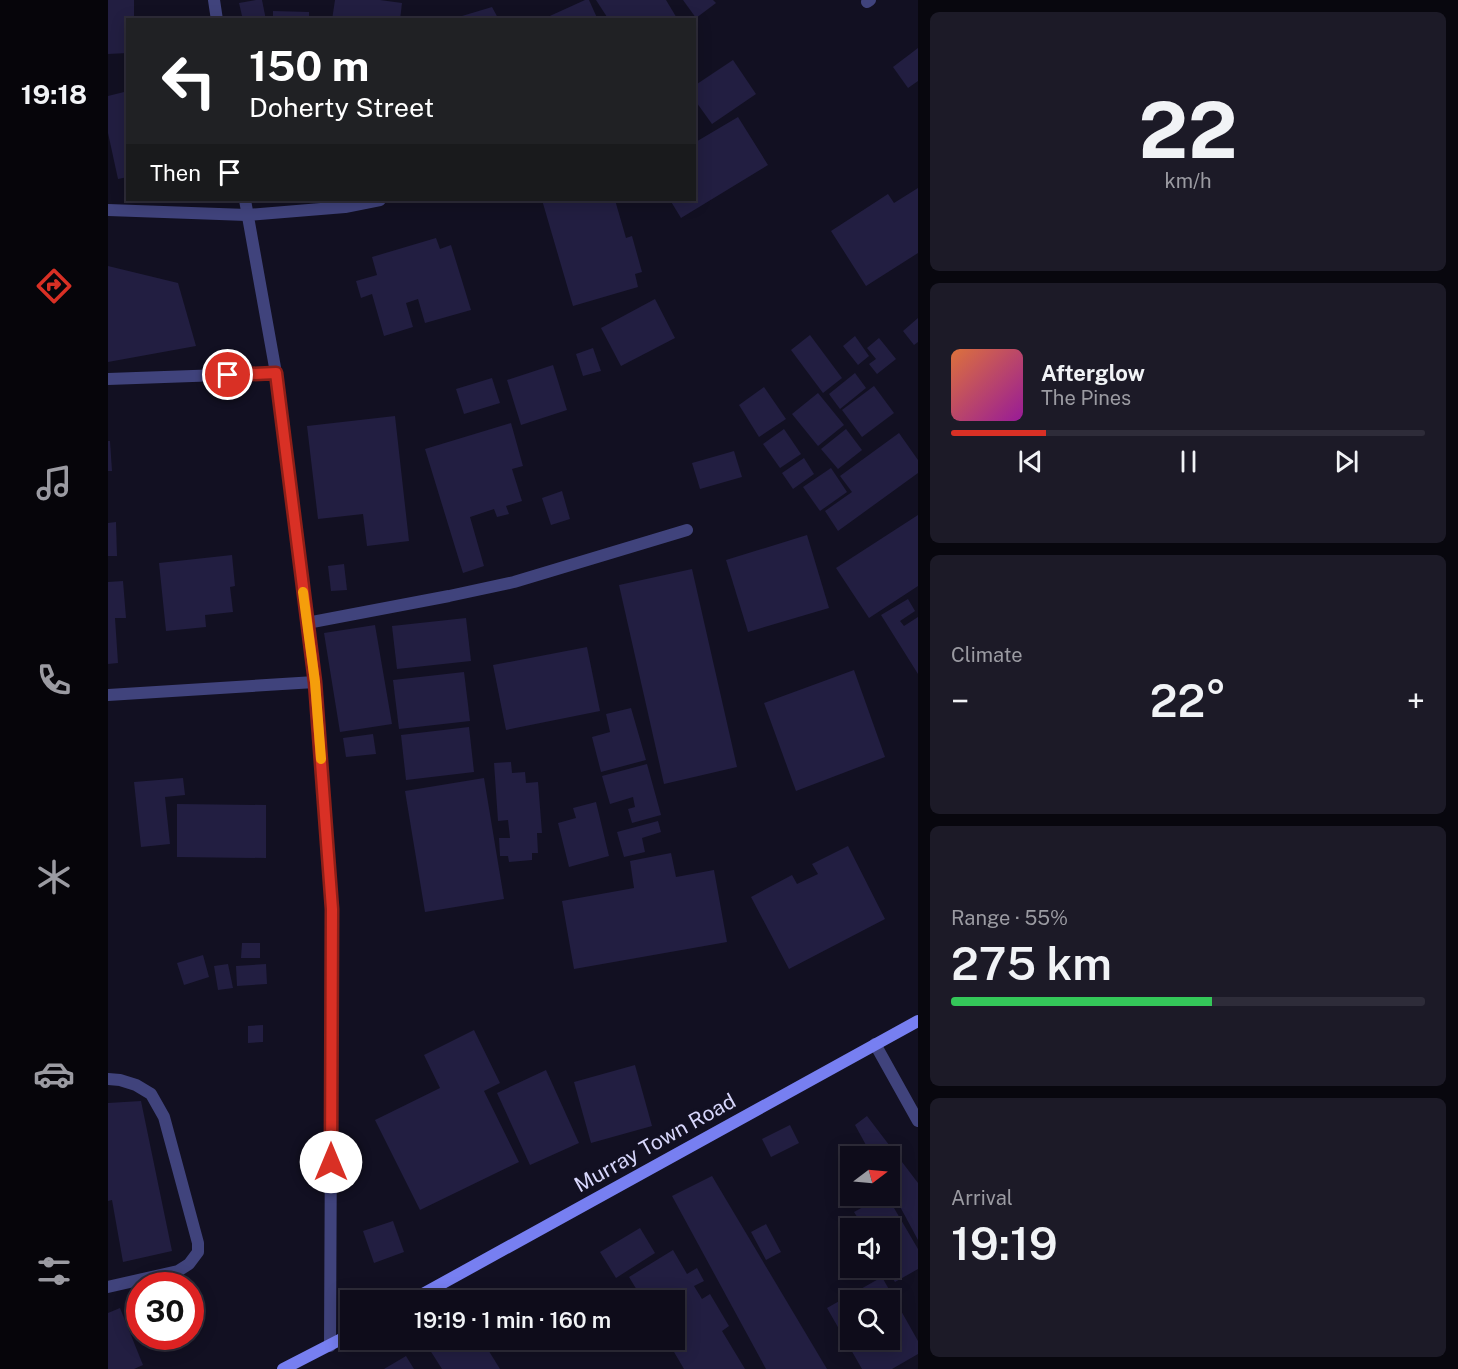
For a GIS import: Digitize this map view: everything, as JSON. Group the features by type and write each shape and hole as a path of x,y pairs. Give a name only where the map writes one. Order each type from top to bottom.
{"street":[{"path":"214,0 217,18"},
{"path":"244,201 276,373 315,682 332,909 330,1346"},
{"path":"108,210 247,215 345,207 375,201"},
{"path":"108,379 276,373"},
{"path":"307,623 514,582 687,530"},
{"path":"108,695 315,682"},
{"name":"Murray Town Road","path":"430,1290 918,1021"},
{"path":"875,1044 918,1121"},
{"path":"108,1079 136,1084 151,1094 164,1118 198,1244 198,1252 189,1264 178,1271 108,1287"},
{"path":"283,1369 340,1340"}],"building":[{"path":"108,0 134,0 134,18 126,18 126,53 108,54"},
{"path":"262,0 266,18 243,18 239,3"},
{"path":"335,0 380,0 402,3 400,18 332,18"},
{"path":"589,0 597,18 545,18"},
{"path":"596,0 666,0 677,18 608,18"},
{"path":"683,0 713,0 716,3 696,18"},
{"path":"492,7 498,18 455,18"},
{"path":"273,11 309,12 309,18 273,18"},
{"path":"918,48 918,81 908,88 893,67"},
{"path":"733,60 756,94 712,124 696,102 696,85"},
{"path":"126,92 126,177 118,179 108,133 108,96"},
{"path":"738,117 768,165 681,218 671,201 696,201 696,142"},
{"path":"918,188 918,253 866,286 831,231 888,194 894,203"},
{"path":"542,201 615,201 626,238 632,236 642,272 635,274 638,287 573,306"},
{"path":"436,238 440,249 451,245 471,310 425,323 418,299 406,303 413,327 384,336 372,294 361,298 356,281 377,275 372,257"},
{"path":"108,266 178,283 196,346 108,362"},
{"path":"655,299 675,338 621,366 601,328"},
{"path":"918,318 918,342 914,345 903,331"},
{"path":"810,335 842,378 823,393 791,350"},
{"path":"855,336 869,356 858,365 843,346"},
{"path":"879,338 896,359 877,374 869,364 876,359 867,348"},
{"path":"593,348 601,371 583,376 576,354"},
{"path":"553,365 567,410 521,425 507,380"},
{"path":"855,373 866,388 840,409 829,394"},
{"path":"492,378 500,403 464,414 456,389"},
{"path":"874,386 894,413 862,437 842,410"},
{"path":"764,387 786,419 759,437 739,405"},
{"path":"818,393 844,425 818,446 792,414"},
{"path":"395,416 409,541 367,546 363,514 318,519 307,426"},
{"path":"511,423 523,466 512,469 522,501 506,506 509,514 497,517 494,509 470,517 484,566 463,573 425,449"},
{"path":"784,429 801,454 780,468 763,444"},
{"path":"846,429 862,450 838,469 821,449"},
{"path":"899,433 918,460 918,473 838,531 825,511 852,492 840,476"},
{"path":"108,441 110,441 112,471 108,471"},
{"path":"734,451 742,477 700,489 692,463"},
{"path":"804,458 814,474 793,489 782,473"},
{"path":"831,468 847,492 820,511 803,487"},
{"path":"562,491 570,519 551,525 542,498"},
{"path":"918,515 918,586 869,618 836,568"},
{"path":"116,522 117,556 108,556 108,523"},
{"path":"807,535 829,608 748,632 726,560"},
{"path":"232,555 235,586 230,587 233,612 205,615 206,627 166,631 159,563"},
{"path":"344,564 347,590 331,591 328,566"},
{"path":"692,569 737,767 664,784 619,585"},
{"path":"123,581 126,618 115,618 118,663 108,664 108,582"},
{"path":"908,599 915,611 900,621 904,626 918,617 918,674 881,615"},
{"path":"466,618 471,661 397,669 392,626"},
{"path":"375,625 392,724 340,732 324,633"},
{"path":"587,647 600,711 506,730 493,665"},
{"path":"854,670 885,757 796,791 764,703"},
{"path":"464,672 470,721 399,729 393,680"},
{"path":"631,708 646,760 601,772 592,737 610,732 606,714"},
{"path":"469,727 474,772 406,780 401,735"},
{"path":"373,734 376,754 346,757 343,738"},
{"path":"511,762 512,773 525,772 526,783 538,782 542,833 537,833 538,853 532,853 532,860 509,862 508,856 500,856 499,838 510,838 508,820 498,821 494,763"},
{"path":"647,764 661,815 632,823 628,809 635,807 633,797 610,804 602,776"},
{"path":"183,778 185,795 165,797 170,844 141,847 134,782"},
{"path":"484,778 504,899 425,912 405,791"},
{"path":"596,802 609,856 569,867 558,823 576,818 573,808"},
{"path":"177,804 266,805 266,858 177,857"},
{"path":"658,821 661,832 642,838 645,852 624,857 617,832"},
{"path":"848,846 885,919 789,969 751,897 792,875 797,884 818,874 812,864"},
{"path":"671,853 676,877 714,870 727,942 574,969 562,901 634,888 630,861"},
{"path":"242,943 260,943 260,958 241,958"},
{"path":"203,955 209,977 184,985 177,963"},
{"path":"228,964 233,988 218,990 214,966"},
{"path":"266,964 267,984 237,986 236,966"},
{"path":"263,1025 263,1042 248,1043 248,1026"},
{"path":"474,1030 500,1083 484,1091 519,1162 420,1210 375,1120 440,1088 424,1055"},
{"path":"635,1065 652,1126 591,1143 574,1082"},
{"path":"546,1070 579,1143 530,1165 497,1093"},
{"path":"141,1101 172,1251 123,1262 112,1200 108,1201 108,1103"},
{"path":"867,1116 890,1146 867,1146 855,1125"},
{"path":"790,1125 799,1143 771,1157 762,1139"},
{"path":"900,1159 918,1183 918,1240 900,1206"},
{"path":"712,1176 827,1369 766,1369 672,1196"},
{"path":"865,1206 893,1206 900,1218 858,1218 854,1212"},
{"path":"900,1218 918,1249 918,1269 895,1282 892,1278 900,1278"},
{"path":"393,1221 404,1252 374,1263 363,1231"},
{"path":"766,1224 781,1252 766,1260 751,1232"},
{"path":"640,1228 655,1253 616,1278 600,1252"},
{"path":"673,1250 687,1274 697,1268 704,1281 694,1286 702,1299 710,1294 729,1326 722,1331 745,1369 684,1369 673,1350 685,1350 685,1290 637,1290 629,1277"},
{"path":"880,1278 883,1278 889,1290 859,1290"},
{"path":"840,1301 840,1331 827,1308"},
{"path":"120,1308 126,1323 126,1350 137,1350 143,1365 134,1369 108,1369 108,1313"},
{"path":"900,1309 918,1341 918,1354 892,1369 862,1369 851,1350 900,1350"},
{"path":"430,1350 488,1350 500,1369 442,1369"},
{"path":"406,1356 414,1369 384,1369"}],"slow traffic":[{"path":"303,592 315,682 321,759"}],"route":[{"path":"228,375 276,373 315,682 332,909 331,1162"}]}
